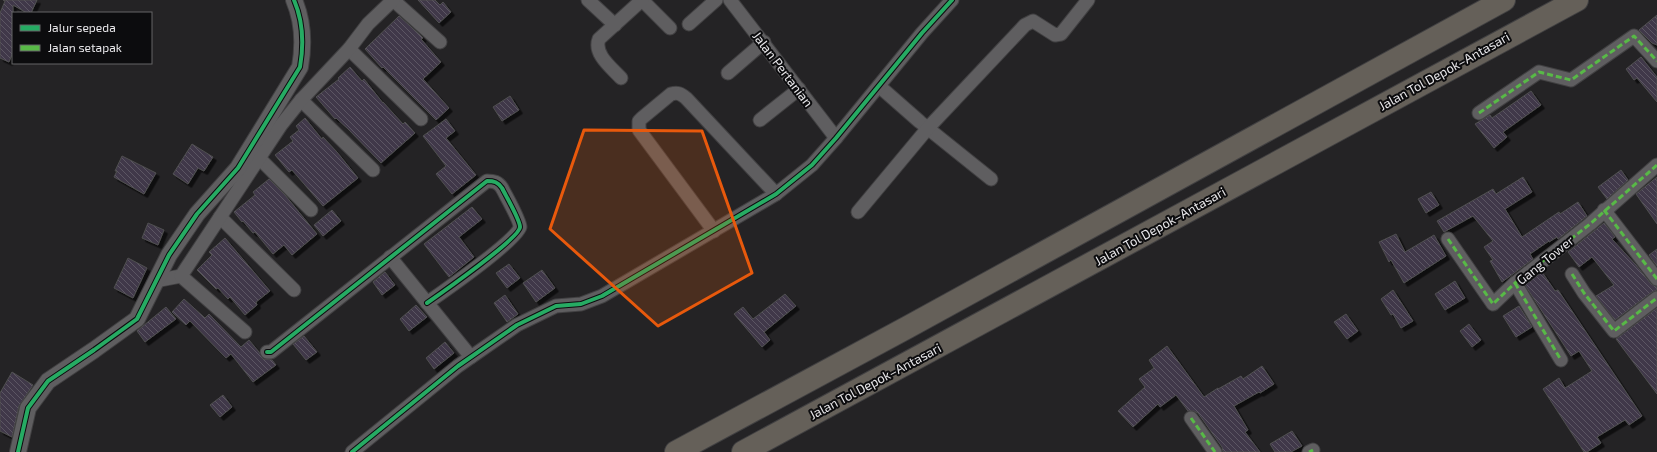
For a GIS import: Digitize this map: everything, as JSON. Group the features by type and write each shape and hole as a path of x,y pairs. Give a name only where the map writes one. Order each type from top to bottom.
{"highway":[{"path":"1469,18 1497,0"},
{"path":"676,452 921,320 1504,0"},
{"name":"Jalan Tol Depok–Antasari","path":"743,452 1576,0"},
{"path":"1504,39 1592,0"}],"street":[{"path":"18,452 28,408 48,381 137,319 169,256 197,214 238,168 300,67 303,50 302,33 298,9 294,0"},
{"path":"155,281 181,276 260,159 281,125 368,24 393,0 440,42"},
{"path":"588,0 615,25"},
{"path":"621,78 601,55 597,45 599,39 642,0 670,28"},
{"path":"690,24 716,0"},
{"name":"Jalan Pertanian","path":"730,0 764,42 836,138"},
{"path":"352,452 458,366 517,326 556,306 589,302 602,296 776,194 812,165 922,33 952,0"},
{"path":"858,212 928,128 1024,25 1033,21 1055,35 1061,34 1088,0"},
{"path":"1480,113 1538,72 1571,80 1634,36 1657,61"},
{"path":"728,73 764,42"},
{"path":"348,49 421,118"},
{"path":"879,86 990,179"},
{"path":"760,120 799,89"},
{"path":"714,230 639,130 639,121 671,94 676,92 686,98 776,194"},
{"path":"301,100 373,170"},
{"path":"260,159 311,210"},
{"name":"Gang Tower","path":"1448,239 1493,304 1515,283 1590,224 1657,164"},
{"path":"267,352 271,352 487,181 493,181 499,184 520,225 519,233 485,261 427,304"},
{"path":"1604,210 1657,279"},
{"path":"220,217 294,290"},
{"path":"390,257 471,357"},
{"path":"1572,274 1584,293 1614,331 1657,298"},
{"path":"181,276 245,332"},
{"path":"1515,283 1561,360"},
{"path":"1191,418 1215,452"}],"highlighted area":[{"path":"584,130 702,131 752,273 658,326 550,229"}],"building":[{"path":"3,0 37,0 31,12 25,12 13,5 12,54 9,62 0,58 0,13 5,1"},
{"path":"418,0 435,0 440,5 443,2 451,12 439,23"},
{"path":"1657,15 1657,45 1652,43 1639,30"},
{"path":"399,16 423,38 421,39 441,62 423,79 449,108 436,120 383,67 382,68 365,49"},
{"path":"1641,57 1657,77 1657,102 1637,78 1634,80 1626,69"},
{"path":"350,67 362,81 364,79 383,103 403,124 405,122 415,133 381,163 348,129 336,118 335,119 316,97 339,79 338,78"},
{"path":"1531,91 1541,105 1503,132 1507,137 1494,148 1475,124 1490,115 1492,118"},
{"path":"510,96 519,110 502,121 493,107"},
{"path":"305,118 322,139 323,137 337,152 358,178 323,206 292,170 289,172 275,155 293,141 290,137 299,130 296,126"},
{"path":"446,119 455,131 446,138 476,175 452,194 436,174 446,166 423,136"},
{"path":"192,144 213,157 204,171 198,168 188,184 173,174"},
{"path":"122,156 156,173 144,194 114,177 117,171 115,171"},
{"path":"1621,170 1628,180 1607,199 1598,187"},
{"path":"1523,177 1532,192 1505,209 1522,237 1559,212 1560,214 1578,202 1587,216 1558,239 1557,237 1549,241 1530,254 1533,259 1502,282 1490,261 1493,260 1484,247 1493,241 1473,216 1444,232 1437,221 1493,189 1496,194"},
{"path":"1657,177 1657,224 1636,194"},
{"path":"269,179 285,195 317,234 292,255 284,245 273,254 255,232 253,233 234,212 255,195 253,192"},
{"path":"1431,192 1439,205 1426,213 1418,199"},
{"path":"472,207 482,219 459,237 474,257 449,277 424,244"},
{"path":"332,210 341,221 323,236 314,225"},
{"path":"148,223 164,230 158,245 142,238"},
{"path":"1604,223 1615,237 1612,239 1651,284 1657,287 1657,290 1652,292 1615,320 1596,296 1614,285 1592,257 1579,267 1568,252"},
{"path":"1396,234 1405,252 1434,235 1446,256 1404,283 1391,260 1389,262 1379,242"},
{"path":"225,238 270,291 256,302 257,305 245,315 230,297 228,299 218,288 216,289 197,270 212,255 209,252"},
{"path":"1657,249 1657,266 1649,255"},
{"path":"128,258 147,268 133,298 114,288"},
{"path":"509,264 520,278 507,288 496,273"},
{"path":"542,270 555,288 536,302 523,283"},
{"path":"385,272 395,285 382,295 373,282"},
{"path":"1542,272 1555,291 1558,290 1642,416 1629,425 1625,420 1597,437 1601,443 1587,452 1584,452 1543,389 1559,378 1565,388 1592,371 1579,351 1571,356 1525,285"},
{"path":"1455,281 1465,298 1445,310 1435,294"},
{"path":"1393,290 1413,321 1401,328 1393,314 1391,315 1381,299"},
{"path":"785,294 796,306 764,332 770,340 762,347 734,314 743,307 753,319"},
{"path":"505,295 518,314 507,322 494,303"},
{"path":"184,299 205,318 209,314 241,347 249,340 263,359 272,360 276,365 253,382 231,354 226,358 190,321 186,325 172,312"},
{"path":"416,305 427,317 409,331 400,319"},
{"path":"1519,306 1532,327 1516,337 1503,316"},
{"path":"166,307 176,319 145,342 137,331"},
{"path":"1657,308 1657,394 1616,339"},
{"path":"1346,314 1358,331 1347,339 1334,322"},
{"path":"1469,324 1481,340 1472,347 1460,331"},
{"path":"304,336 317,352 306,360 293,344"},
{"path":"445,342 454,353 434,369 426,358"},
{"path":"1167,346 1204,397 1241,376 1243,379 1262,366 1274,384 1234,406 1248,430 1245,432 1260,452 1223,452 1222,447 1198,413 1188,411 1176,395 1160,407 1158,404 1133,427 1118,411 1145,387 1139,379 1154,368 1149,360"},
{"path":"12,372 33,385 19,406 12,437 0,431 0,393"},
{"path":"223,395 232,407 220,417 210,405"},
{"path":"1292,431 1302,446 1291,452 1275,452 1270,444"}],"marked path":[{"path":"1479,113 1539,72 1571,80 1634,36 1657,61"},
{"path":"1448,239 1493,304 1515,283 1590,224 1657,165"},
{"path":"1604,210 1657,279"},
{"path":"1572,274 1584,293 1614,331 1657,298"},
{"path":"1515,283 1561,360"},
{"path":"1191,418 1215,452"},
{"path":"1309,452 1313,450"}],"cycle path":[{"path":"18,452 28,408 48,381 137,319 169,255 197,214 238,168 300,67 302,33 294,0"},
{"path":"352,452 458,366 517,325 556,306 581,304 602,296 776,194 812,165 922,33 952,0"},
{"path":"267,352 271,352 487,181 497,183 502,188 518,219 520,227 517,233 494,254 427,303"}]}
